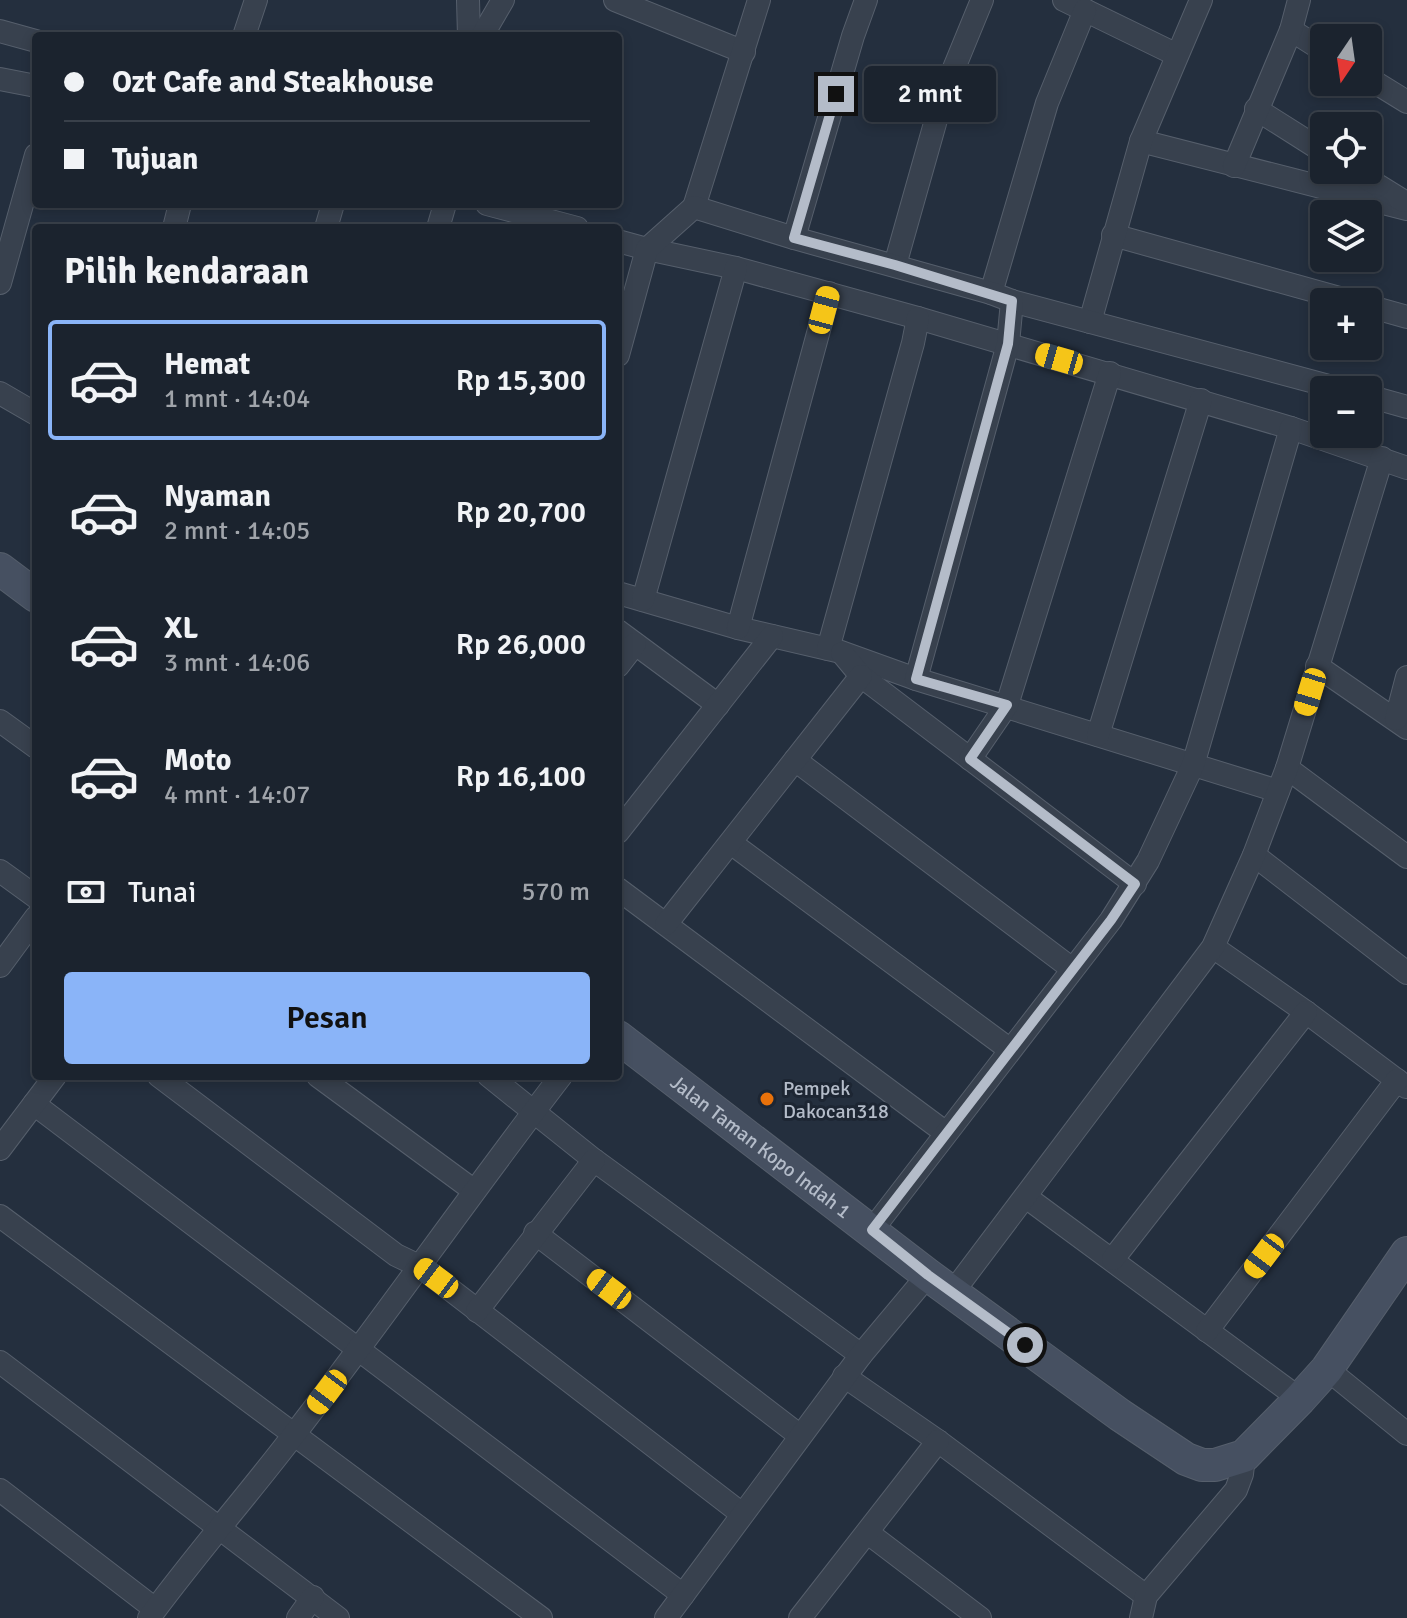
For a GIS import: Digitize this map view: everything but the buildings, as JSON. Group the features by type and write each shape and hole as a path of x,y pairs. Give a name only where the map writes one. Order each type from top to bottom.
{"main road":[{"path":"0,569 32,593"},
{"name":"Jalan Taman Kopo Indah 1","path":"622,1040 1120,1415 1186,1459 1202,1465 1215,1465 1244,1456"},
{"path":"1244,1456 1327,1369 1407,1253"}],"street":[{"path":"245,32 256,0"},
{"path":"468,0 469,32"},
{"path":"484,32 503,0"},
{"path":"615,0 744,52"},
{"path":"622,340 647,249 694,207 759,0"},
{"path":"794,238 866,0"},
{"path":"895,265 943,95 982,0"},
{"path":"1064,0 1177,55"},
{"path":"1090,322 1141,141 1201,0"},
{"path":"1234,166 1291,30 1299,0"},
{"path":"916,679 1008,344 1002,297 1047,103 1085,10"},
{"path":"1291,30 1310,42"},
{"path":"0,31 32,40"},
{"path":"0,79 32,85"},
{"path":"1382,87 1407,102"},
{"path":"1256,109 1310,143"},
{"path":"1141,141 1407,206"},
{"path":"0,283 32,169"},
{"path":"1374,184 1407,206"},
{"path":"694,207 1090,322 1310,381"},
{"path":"507,208 552,224"},
{"path":"1113,235 1310,290"},
{"path":"622,242 736,268 1110,373 1291,428 1407,468"},
{"path":"643,600 736,268"},
{"path":"738,628 829,293"},
{"path":"1382,310 1407,317"},
{"path":"835,651 918,318"},
{"path":"970,759 1007,705 1110,373"},
{"path":"0,393 32,412"},
{"path":"1098,735 1201,400"},
{"path":"1382,400 1407,407"},
{"path":"872,1230 1111,920 1135,884 1193,765 1291,428"},
{"path":"666,1618 861,1355 941,1283 1026,1197 1213,947 1254,855 1287,768 1382,458"},
{"path":"622,594 738,628 835,651 1278,791"},
{"path":"622,827 772,636"},
{"path":"626,638 718,705"},
{"path":"835,651 861,676 1135,884"},
{"path":"1317,666 1401,723 1407,677"},
{"path":"666,924 861,676"},
{"path":"0,721 32,744"},
{"path":"795,760 1071,968"},
{"path":"1287,768 1407,857"},
{"path":"731,843 1009,1049"},
{"path":"1254,855 1407,973"},
{"path":"0,871 32,894"},
{"path":"622,892 946,1133"},
{"path":"0,966 32,922"},
{"path":"1207,1331 1402,1084 1213,947"},
{"path":"1113,1259 1306,1012"},
{"path":"0,1149 52,1080"},
{"path":"164,1080 396,1255 421,1267 742,1514"},
{"path":"323,1080 473,1190"},
{"path":"494,1080 594,1160 861,1355"},
{"path":"0,1490 152,1614 294,1435 421,1267 473,1190 558,1080"},
{"path":"34,1104 683,1595"},
{"path":"477,1311 594,1160"},
{"path":"1026,1197 1300,1399"},
{"path":"0,1216 541,1618"},
{"path":"535,1233 799,1435"},
{"path":"0,1362 338,1618"},
{"path":"1327,1369 1407,1434"},
{"path":"844,1376 938,1441 1144,1607 1236,1490 1244,1456"},
{"path":"800,1618 938,1441"},
{"path":"868,1533 980,1618"},
{"path":"298,1618 313,1597"}],"place":[{"name":"Pempek Dakocan318","path":"767,1099"}],"route":[{"path":"836,94 794,238 1012,301 1008,344 916,679 1007,705 970,759 1135,884 1111,920 872,1230 1025,1345"}]}
